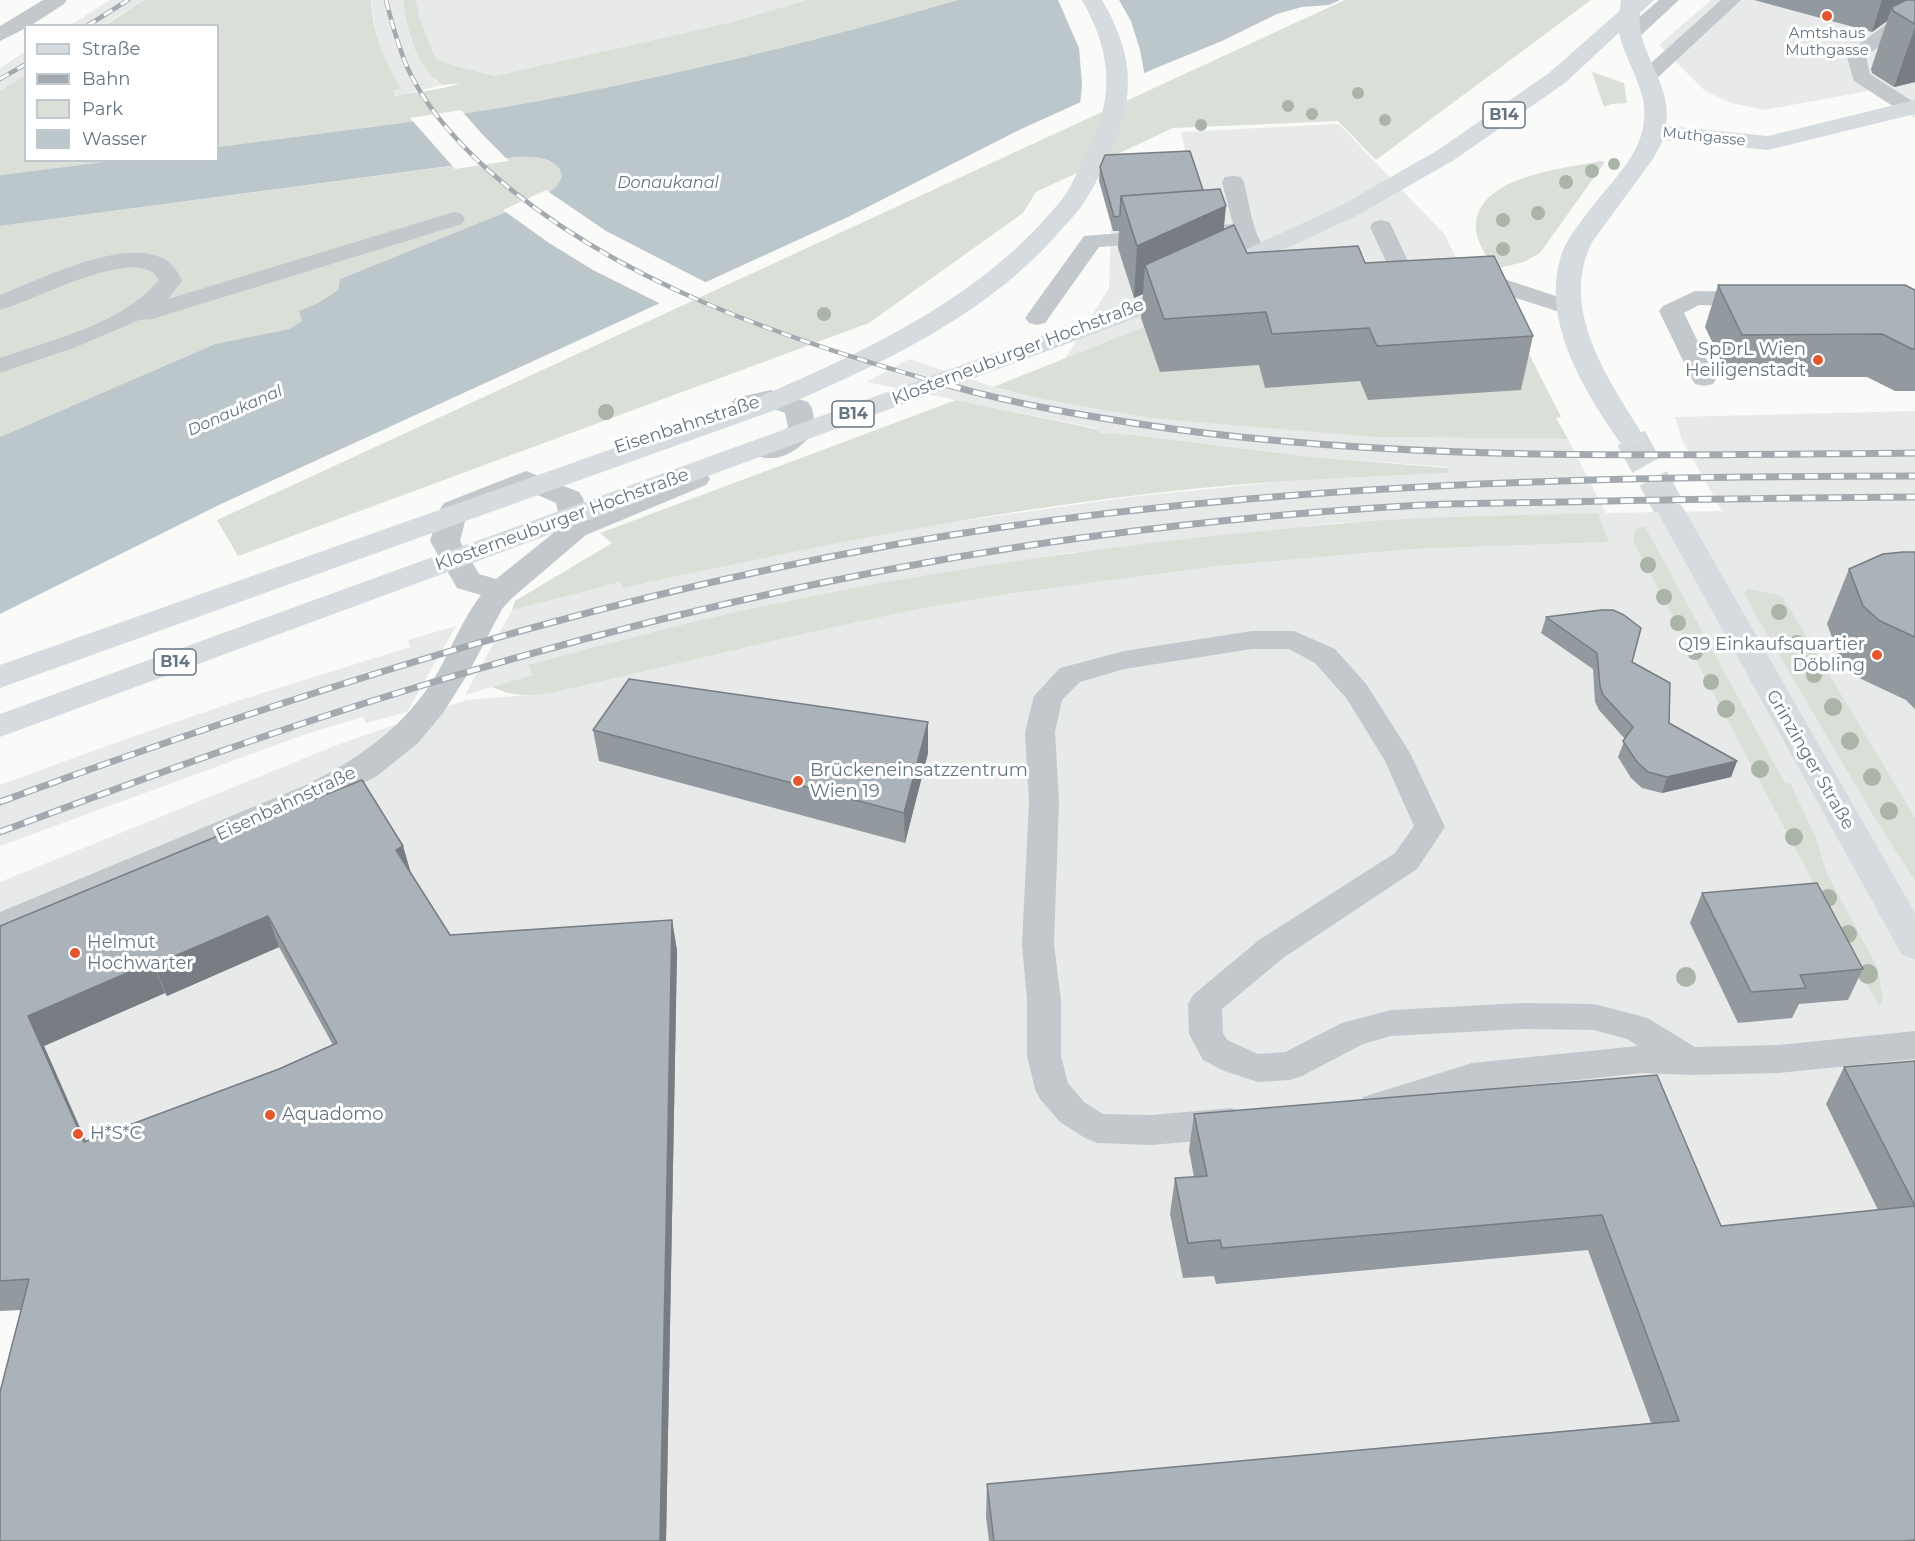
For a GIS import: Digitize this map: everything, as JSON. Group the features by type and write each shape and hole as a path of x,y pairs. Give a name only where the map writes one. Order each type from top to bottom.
{"main road":[{"name":"B14","path":"0,676 709,426 837,373 915,333 980,291 1024,257 1060,220 1095,168 1111,125 1120,80 1115,47 1103,18 1092,0"},
{"path":"1631,0 1630,35 1648,76 1656,104 1654,132"},
{"name":"Klosterneuburger Hochstraße","path":"0,726 1125,314 1348,211 1446,155 1557,78 1644,0"},
{"name":"Muthgasse","path":"1569,308 1568,285 1573,257 1610,198 1638,165 1654,132 1768,142 1887,113 1911,114"},
{"path":"1569,308 1580,345 1631,438"},
{"name":"Grinzinger Straße","path":"1671,511 1915,945"}],"street":[{"path":"0,35 57,0"},
{"name":"Eisenbahnstraße","path":"0,927 293,804 360,770 408,734 433,704 490,604 501,591 576,529 682,484 785,445 802,429 798,408 771,398 724,410 526,480 454,509 445,541 468,581 501,591"},
{"path":"526,480 569,498 576,529"}],"lane":[{"path":"1630,35 1670,0"},
{"path":"1648,76 1732,0"},
{"path":"1911,114 1861,77 1856,54 1915,12"},
{"path":"1233,182 1246,230 1255,251 1300,283"},
{"path":"0,366 122,321 454,219"},
{"path":"1381,227 1397,285 1493,283 1569,308"},
{"path":"1037,318 1092,241 1246,230"},
{"path":"0,303 105,263 144,260 159,264 168,270 171,281 165,291 122,321"},
{"path":"1704,379 1671,311 1695,298 1776,299"},
{"path":"1266,1120 1150,1130 1097,1128 1072,1112 1052,1089 1044,1056 1044,1001 1038,944 1044,802 1040,732 1048,696 1070,675 1124,660 1252,640 1294,640 1326,656 1357,692 1399,760 1430,827 1406,861 1271,949 1205,1004 1206,1034 1215,1050 1236,1061 1258,1068 1290,1066 1354,1033 1392,1023 1522,1016 1594,1017 1638,1028 1690,1061"},
{"path":"1349,1112 1360,1111 1472,1077 1644,1059 1690,1061 1779,1059 1915,1045"}],"shaded area":[{"path":"110,0 144,0 106,24 72,24"},
{"path":"371,0 403,0 411,40 435,80 443,85 395,96 393,90 400,89 382,53 375,29"},
{"path":"416,0 807,0 728,23 495,76 436,59 419,16"},
{"path":"1711,0 1915,0 1915,118 1874,90 1764,110 1731,103 1705,91 1659,45"},
{"path":"24,53 24,76 0,91 0,68"},
{"path":"1340,125 1445,235 1462,270 1561,417 1057,372 1109,288 1111,224 1096,169 1188,164 1181,132"},
{"path":"909,359 1003,390 1151,418 1374,437 1568,439 1606,513 1722,511 1681,438 1675,417 1915,411 1915,1541 0,1541 46,1308 0,1311 0,882 337,745 466,700 552,693 812,632 924,608 1007,594 1219,566 1413,549 1609,542 1598,513 1339,523 1068,553 920,576 785,601 528,666 532,675 465,695 512,610 585,590 621,582 625,588 768,556 926,526 1130,497 1296,480 1449,473 1448,467 1312,457 1134,435 1099,433 1096,428 866,382"},
{"path":"456,626 407,712 366,723 363,717 306,734 0,846 0,785 240,700 410,647 408,640"}],"green space":[{"path":"144,0 371,0 380,46 401,89 393,90 395,96 460,83 443,85 433,77 419,58 410,36 403,0 416,0 419,16 436,59 495,76 728,23 807,0 958,0 800,43 587,92 455,115 219,147 219,24 107,24"},
{"path":"1345,0 1591,0 1376,160 1338,121 1173,128 1036,192 1023,213 869,323 238,556 217,520"},
{"path":"1592,72 1624,83 1627,103 1604,107"},
{"path":"24,76 24,162 104,162 0,175 0,91"},
{"path":"527,156 549,161 558,167 562,177 556,187 506,212 340,279 338,290 300,311 302,321 289,329 215,344 0,437 0,226"},
{"path":"1605,162 1540,253 1524,262 1494,269 1476,230 1479,212 1489,198 1504,187 1523,178"},
{"path":"1144,327 1259,365 1266,388 1360,381 1368,400 1526,348 1561,417 1556,418 1568,439 1374,437 1150,418 1043,399 993,387"},
{"path":"956,400 1096,429 1100,433 1134,435 1312,457 1448,468 1449,473 1223,486 1048,507 836,543 624,588 620,582 512,610 515,601 612,543 600,533"},
{"path":"1598,513 1609,542 1413,549 1219,566 1007,594 924,608 552,693 521,695 492,687 532,675 528,665 689,623 787,601 992,565 1130,546 1369,521"},
{"path":"1639,527 1645,527 1785,783 1790,783 1816,838 1827,874 1876,965 1883,997 1879,1007 1633,541 1634,532"},
{"path":"1748,589 1782,596 1915,818 1915,881 1876,820 1753,610 1744,593"}],"water":[{"name":"Donaukanal","path":"958,0 1340,0 1329,5 1302,7 1277,14 1222,41 1019,130 848,217 221,504 0,614 0,437 215,344 289,329 302,321 299,311 318,303 338,290 340,279 506,212 549,192 556,187 562,177 560,170 551,162 544,159 517,157 0,226 0,175 104,162 219,162 219,147 455,115 587,92 693,69"}],"pier":[{"path":"1058,0 1119,0 1131,21 1145,77 1080,106 1082,84 1079,48"},
{"path":"461,110 509,161 455,169 410,118"},
{"path":"546,190 606,231 709,284 663,305 593,270 549,243 503,210"}],"building":[{"path":"1906,0 1915,0 1915,24 1893,11 1892,7"},
{"path":"1190,151 1203,190 1121,196 1120,216 1114,217 1100,167 1105,155"},
{"path":"1220,189 1226,206 1137,246 1121,196"},
{"path":"1234,225 1247,253 1358,246 1365,263 1494,256 1533,336 1377,346 1369,328 1272,334 1266,312 1164,319 1145,265"},
{"path":"1718,285 1905,285 1915,290 1915,349 1882,334 1742,335"},
{"path":"1915,552 1915,637 1880,621 1863,606 1849,569 1883,554"},
{"path":"1613,610 1641,628 1632,662 1670,683 1669,723 1737,761 1667,777 1648,772 1637,762 1623,741 1633,727 1603,695 1597,653 1546,617"},
{"path":"629,679 928,722 904,813 593,730"},
{"path":"362,780 403,846 396,850 450,935 672,920 660,1541 0,1541 0,1392 29,1279 0,1281 0,926 295,804 297,806","holes":["268,916 337,1043 279,1069 84,1142 28,1016 152,962 154,965"]},
{"path":"1817,883 1863,969 1800,975 1806,988 1751,992 1702,893"},
{"path":"1915,1061 1915,1206 1844,1067"},
{"path":"1657,1075 1721,1226 1915,1206 1915,1540 994,1541 987,1484 1679,1421 1602,1215 1222,1248 1220,1240 1188,1243 1175,1178 1207,1176 1194,1114"}],"tunnel":[{"path":"1631,438 1671,511"}],"railway":[{"path":"90,24 128,0"},
{"path":"386,0 395,35 408,69 433,111 477,160 540,211 593,247 709,304 830,350 953,387"},
{"path":"0,79 24,65"},
{"path":"948,385 1031,405 1145,425 1265,440 1358,447 1544,454 1915,453"},
{"path":"0,802 232,720 466,646 704,584 824,558 945,536 1066,518 1186,505 1428,486 1671,478 1915,476"},
{"path":"0,832 272,734 510,659 732,602 956,557 1177,526 1374,508 1475,503 1915,497"}],"place":[{"name":"Amtshaus Muthgasse","path":"1827,16"},
{"name":"SpDrL Wien Heiligenstadt","path":"1818,360"},
{"name":"Q19 Einkaufsquartier Döbling","path":"1877,655"},
{"name":"Brückeneinsatzzentrum Wien 19","path":"798,781"},
{"name":"Helmut Hochwarter","path":"75,953"},
{"name":"Aquadomo","path":"270,1115"},
{"name":"H*S*C","path":"78,1134"}]}
